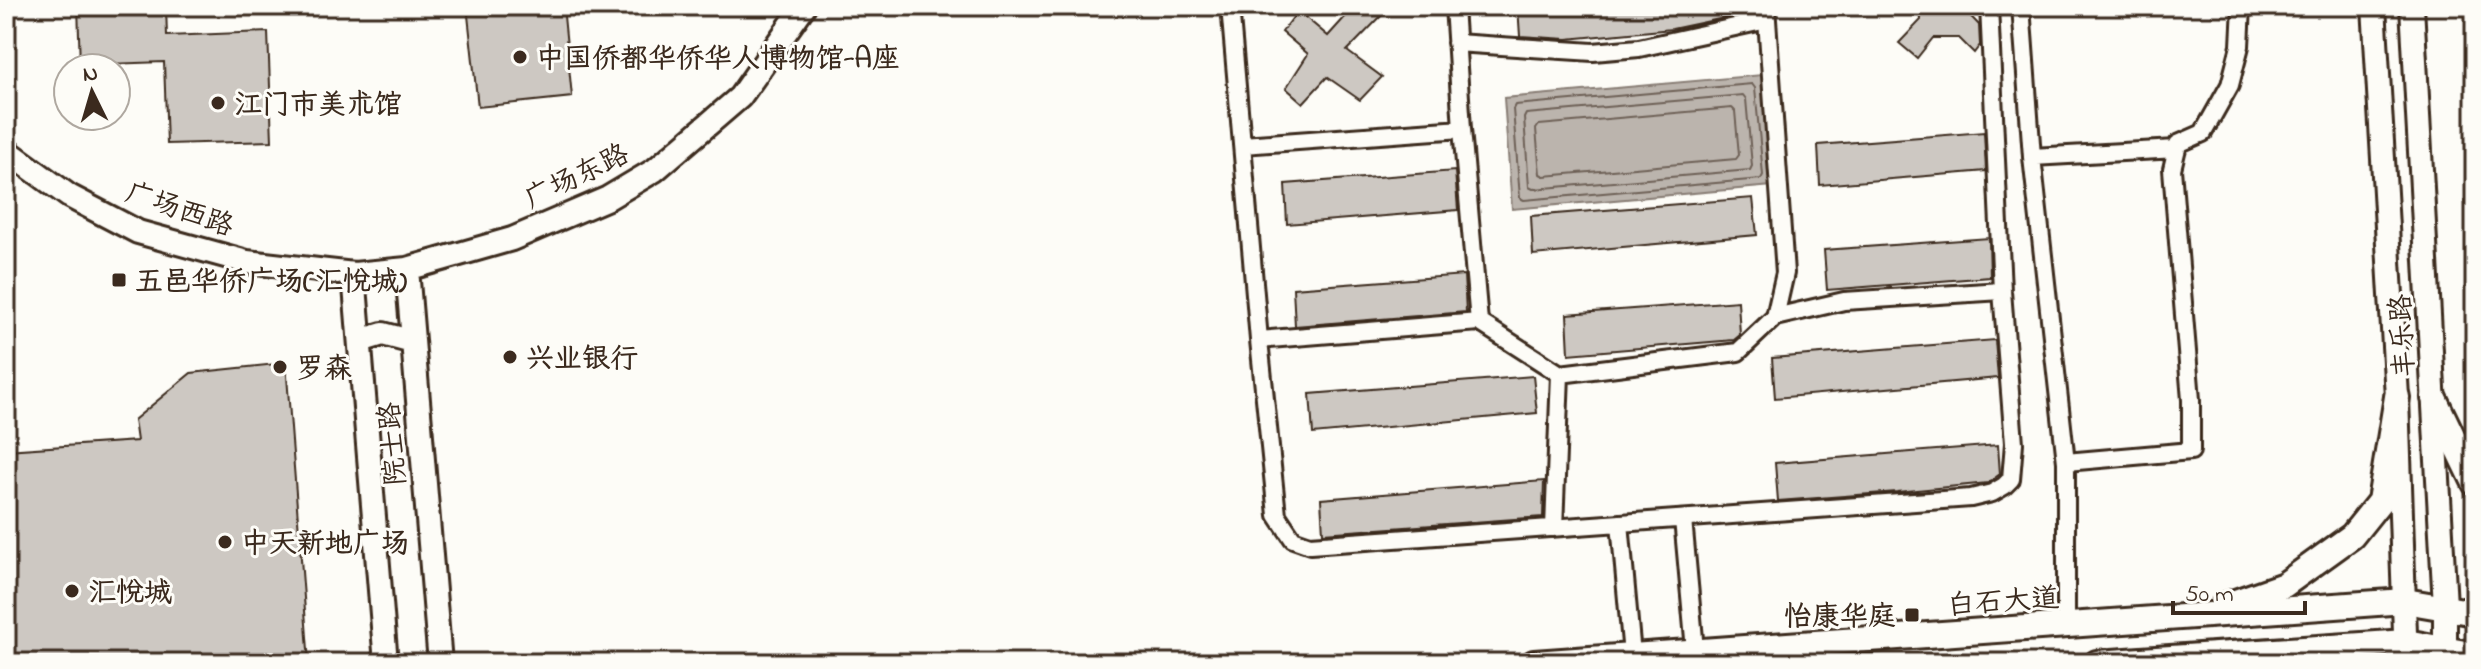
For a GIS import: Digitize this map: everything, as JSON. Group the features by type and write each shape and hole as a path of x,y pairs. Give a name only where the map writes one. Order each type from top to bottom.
{"main road":[{"name":"广场东路","path":"354,274 407,269 512,239 608,198 655,170 740,97 804,6"},
{"name":"丰乐路","path":"2374,6 2397,397 2406,652"},
{"name":"丰乐路","path":"2412,6 2445,606 2445,655"},
{"name":"广场西路","path":"6,150 69,196 138,232 247,262 354,274"},
{"name":"院士路","path":"407,269 440,663"},
{"name":"院士路","path":"354,274 383,659"},
{"path":"360,341 383,334 413,342"},
{"path":"2181,656 2181,618 2284,585 2352,536 2380,501 2397,397"},
{"path":"2434,398 2475,483"},
{"name":"白石大道","path":"1534,663 2405,601 2475,613"},
{"path":"438,638 454,663"},
{"path":"2097,663 2181,656 2406,652 2475,655"},
{"path":"2181,656 2240,663"}],"street":[{"path":"1230,6 1277,515 1293,539 1310,545 1971,498 1992,493 2004,486 2011,479 2014,443 2002,291 1989,6"},
{"path":"1454,6 1479,322"},
{"path":"2021,6 2032,157 2066,462 2066,626"},
{"path":"2066,462 2191,451 2191,400 2172,169 2178,144 2203,133 2230,85 2240,46 2242,6"},
{"path":"1456,43 1593,52 1639,48 1766,13 1785,273 1775,317"},
{"path":"1242,145 1462,129"},
{"path":"2032,157 2177,149"},
{"path":"1259,340 1479,322 1560,374 1738,352 1775,317 1844,301 2002,291"},
{"path":"1554,528 1560,374"},
{"path":"1683,519 1695,650"},
{"path":"1620,523 1632,655"}],"water":[{"path":"1762,75 1772,186 1512,209 1504,98"}],"building":[{"name":"江门市美术馆","path":"78,6 166,6 167,36 268,32 272,141 167,144 164,62 132,63 132,52 80,52"},
{"name":"中国侨都华侨华人博物馆-A座","path":"467,6 563,6 572,97 478,107"},
{"path":"1355,6 1391,6 1347,51 1382,77 1360,100 1327,77 1303,103 1286,88 1308,54 1282,32 1298,11 1328,36"},
{"path":"1518,6 1742,6 1743,14 1672,29 1567,39 1520,36"},
{"path":"1920,6 1961,6 1979,25 1980,45 1974,53 1959,38 1933,38 1917,58 1899,43 1921,20"},
{"path":"1984,132 1986,171 1820,185 1818,145"},
{"path":"1455,171 1458,210 1287,224 1285,184"},
{"path":"1753,198 1757,235 1533,255 1531,216"},
{"path":"1989,238 1990,277 1827,290 1824,250"},
{"path":"1464,275 1466,312 1295,326 1293,288"},
{"path":"1738,301 1740,335 1734,340 1569,354 1567,314"},
{"path":"1995,340 1998,378 1775,398 1772,358"},
{"path":"286,363 309,663 6,663 6,450 137,441 134,420 191,373"},
{"path":"1533,376 1537,413 1313,434 1310,394"},
{"path":"1998,445 2000,474 1988,483 1778,501 1775,463"},
{"path":"1544,481 1543,517 1323,533 1321,499"}],"place":[{"name":"中国侨都华侨华人博物馆-A座","path":"520,57"},
{"name":"江门市美术馆","path":"218,103"},
{"name":"五邑华侨广场(汇悦城)","path":"119,280"},
{"name":"兴业银行","path":"510,357"},
{"name":"罗森","path":"280,367"},
{"name":"中天新地广场","path":"225,542"},
{"name":"汇悦城","path":"72,591"},
{"name":"怡康华庭","path":"1912,615"}]}
